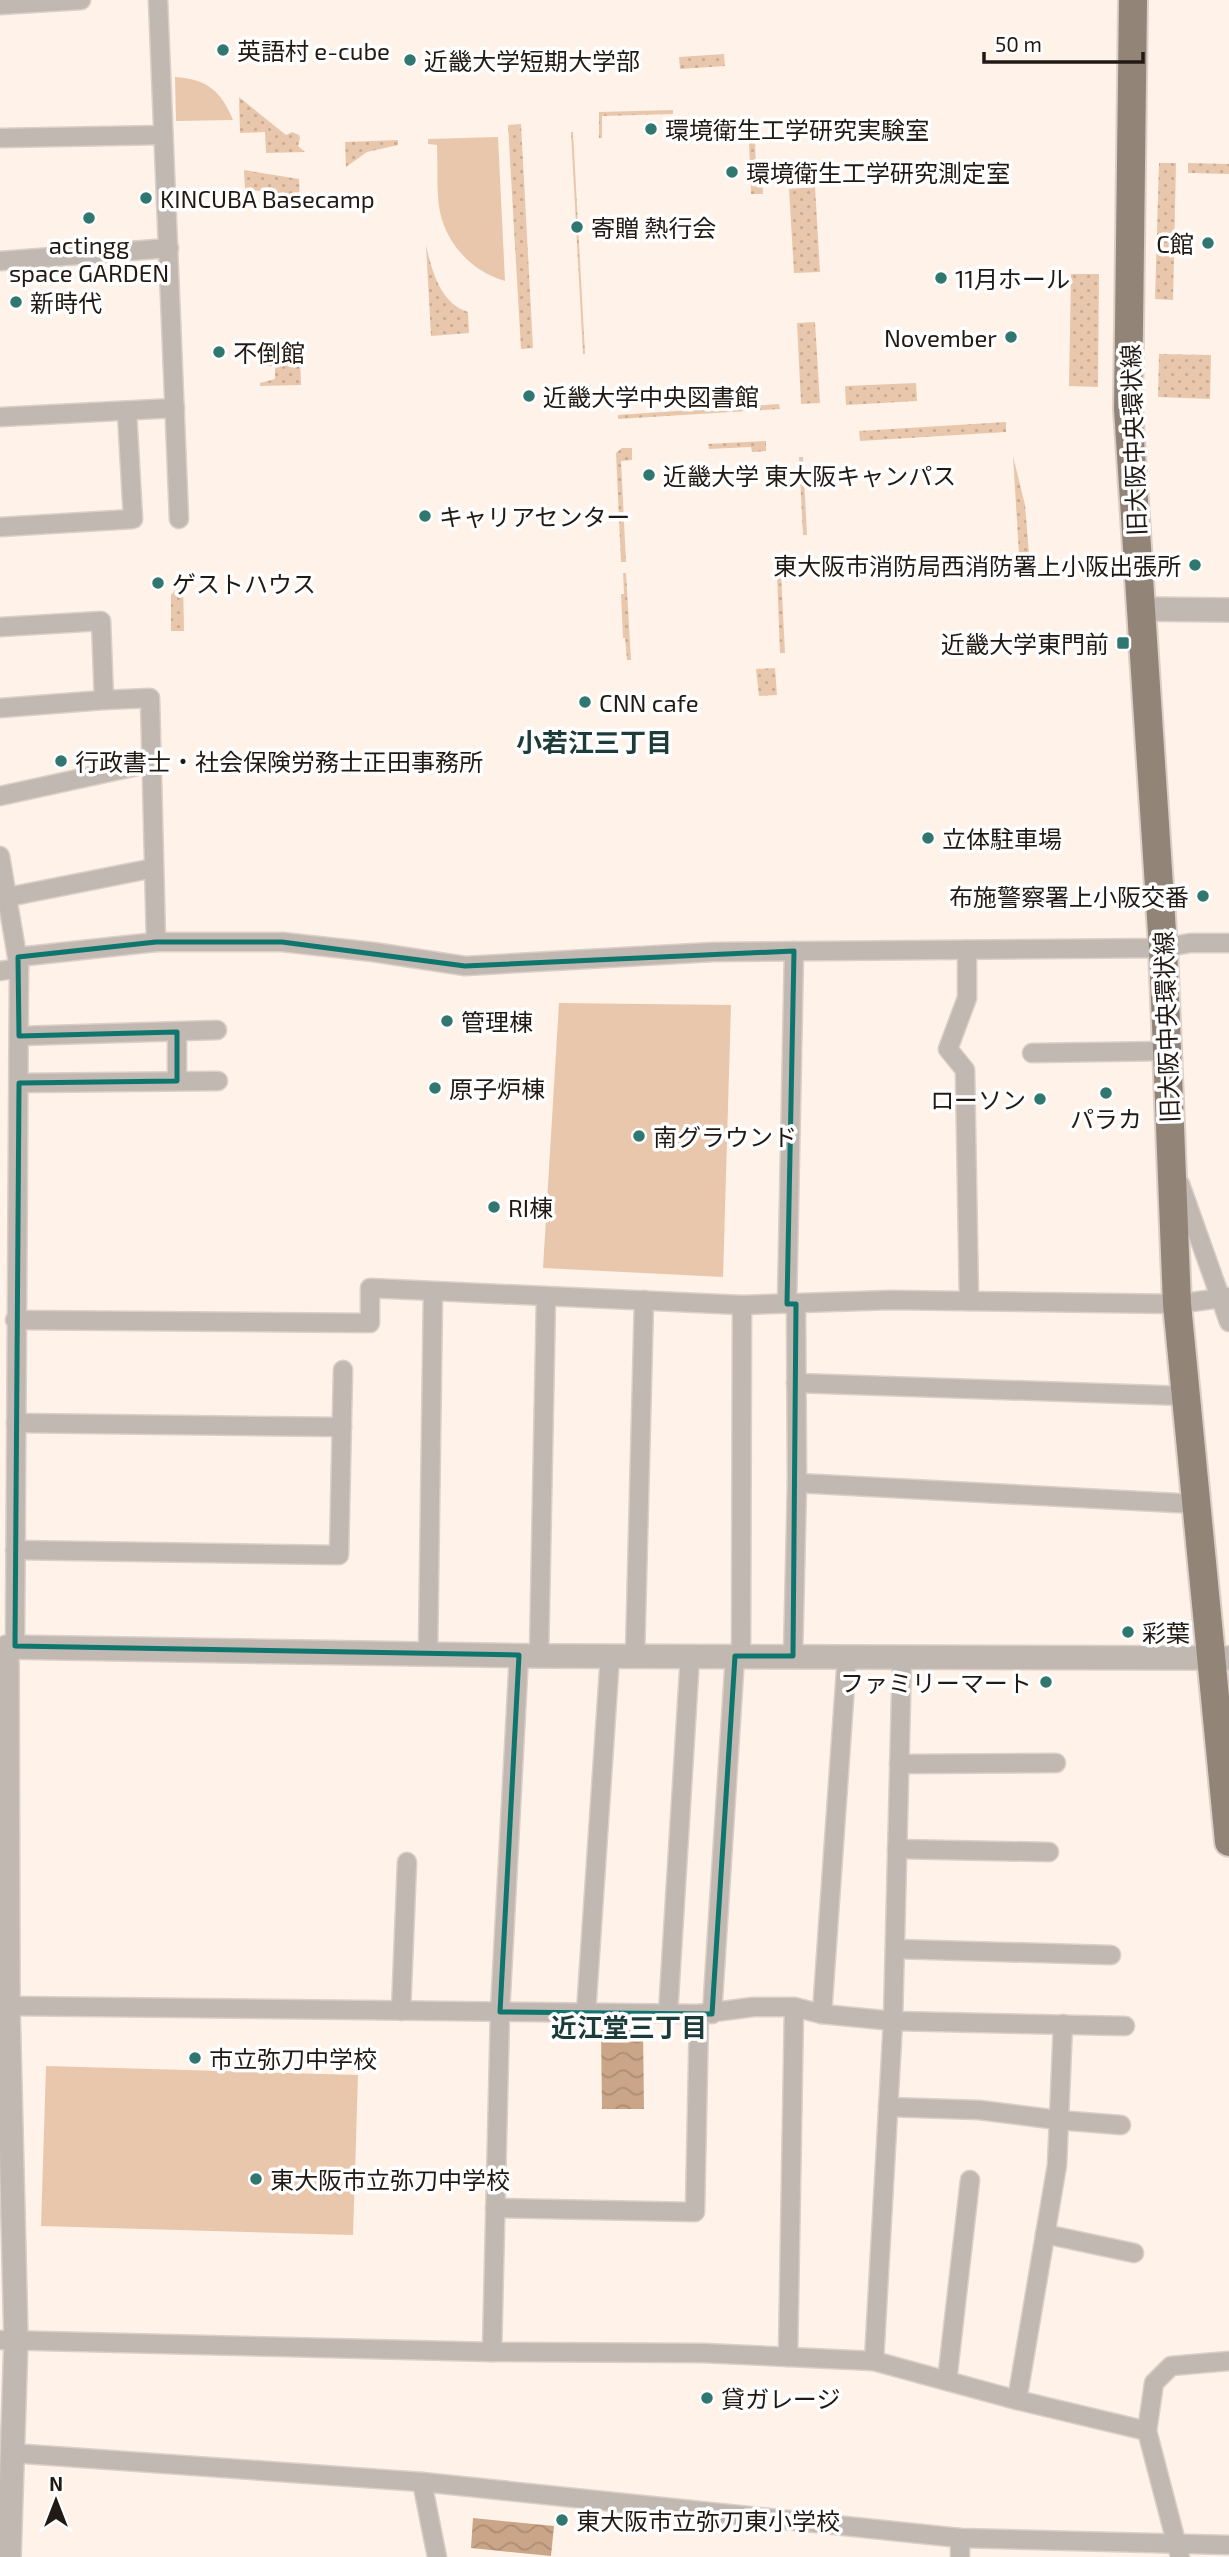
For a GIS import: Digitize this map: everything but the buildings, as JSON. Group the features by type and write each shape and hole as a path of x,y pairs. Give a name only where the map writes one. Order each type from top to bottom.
{"main road":[{"name":"旧大阪中央環状線","path":"1133,0 1128,409 1163,948 1177,1304 1196,1504 1220,1658 1229,1842"}],"street":[{"path":"0,5 81,0"},
{"path":"158,0 179,519"},
{"path":"0,138 163,135"},
{"path":"0,261 169,248"},
{"path":"0,417 175,408"},
{"path":"0,527 133,519 127,412"},
{"path":"1141,609 1229,610"},
{"path":"0,627 101,621 104,699"},
{"path":"0,709 104,699 150,698 156,942"},
{"path":"0,796 151,763"},
{"path":"1,867 18,962 19,1041 19,1083 8,1141 10,1314 16,1423 8,1484 16,1550 7,1647 8,2006 5,2139 11,2453 9,2557"},
{"path":"8,897 154,868"},
{"path":"0,971 18,962 156,942 282,942 465,966 713,952 1163,948 1190,943 1229,943"},
{"path":"967,950 967,998 948,1049 965,1070 969,1301"},
{"path":"793,1656 797,1483 792,1304 794,951"},
{"path":"0,1048 19,1041 217,1030"},
{"path":"177,1032 177,1081"},
{"path":"1032,1053 1167,1052"},
{"path":"19,1083 218,1081"},
{"path":"1171,1158 1224,1298 1229,1322"},
{"path":"10,1314 370,1323 370,1288 742,1305 891,1300 1177,1304 1224,1298"},
{"path":"428,1653 433,1292"},
{"path":"492,2352 500,2012 529,1655 546,1296"},
{"path":"635,1656 644,1300"},
{"path":"495,2208 695,2212 706,2014 738,1656 742,1305"},
{"path":"16,1550 340,1555 343,1370"},
{"path":"796,1383 1186,1396"},
{"path":"16,1423 342,1427"},
{"path":"797,1483 1196,1504"},
{"path":"7,1647 610,1656 1220,1658"},
{"path":"586,2013 610,1656"},
{"path":"668,2014 690,1656"},
{"path":"822,2014 847,1656"},
{"path":"874,2361 893,2021 902,1656"},
{"path":"899,1764 1056,1763"},
{"path":"897,1849 1049,1852"},
{"path":"401,2011 407,1862"},
{"path":"895,1949 1111,1955"},
{"path":"8,2006 668,2014 706,2014 753,2007 794,2007 822,2014 893,2021 1125,2025"},
{"path":"788,2357 794,2007"},
{"path":"1017,2400 1057,2165 1063,2024"},
{"path":"888,2107 979,2110 1121,2125"},
{"path":"947,2381 970,2180"},
{"path":"1045,2234 1134,2253"},
{"path":"8,2340 492,2352 703,2353 874,2361 1017,2400 1147,2431"},
{"path":"1179,2550 1147,2431 1154,2383 1171,2366 1229,2361"},
{"path":"11,2453 422,2482 960,2538 1179,2550 1229,2545"},
{"path":"422,2482 437,2557"},
{"path":"960,2538 960,2557"}],"highlighted area":[{"path":"156,942 282,942 465,966 794,951 787,1304 796,1304 793,1656 735,1656 712,2014 500,2012 519,1655 15,1646 19,1083 177,1081 177,1032 19,1036 18,957"}],"shaded area":[{"path":"724,54 725,66 680,69 679,57"},
{"path":"175,77 196,80 212,88 233,120 176,121"},
{"path":"239,97 286,135 292,132 299,135 298,146 305,152 266,153 265,132 240,133"},
{"path":"673,110 673,114 602,116 602,138 599,138 599,112"},
{"path":"521,124 533,348 521,349 508,125"},
{"path":"573,132 585,354 583,354"},
{"path":"498,137 505,281 472,264 455,246 440,212 437,145 428,144 428,139"},
{"path":"398,140 398,145 367,152 346,167 345,142"},
{"path":"755,140 756,171 762,171 763,194 751,194 749,141"},
{"path":"1159,163 1176,163 1173,300 1155,299"},
{"path":"1188,163 1229,164 1229,174 1188,173"},
{"path":"244,170 299,179 300,207 273,207 272,193 245,189"},
{"path":"815,187 820,272 794,273 789,189"},
{"path":"426,245 444,294 458,308 468,312 469,333 431,336"},
{"path":"1071,274 1099,274 1098,387 1069,386"},
{"path":"815,322 820,403 801,404 797,323"},
{"path":"1159,354 1211,355 1210,399 1158,397"},
{"path":"300,358 301,385 260,386 260,383 275,379 275,366 264,366 263,361"},
{"path":"916,383 917,401 846,405 845,386"},
{"path":"779,404 780,409 618,419 618,415"},
{"path":"1006,422 1006,432 860,441 859,431"},
{"path":"766,441 766,451 752,452 751,447 709,449 708,444"},
{"path":"622,448 632,448 632,460 621,461 626,562 621,562 616,453"},
{"path":"1013,456 1025,505 1029,554 1019,554"},
{"path":"799,457 803,457 807,535 803,535"},
{"path":"623,573 626,573 631,660 627,660 623,638"},
{"path":"777,574 781,574 785,653 780,653"},
{"path":"183,581 184,631 171,631 171,595"},
{"path":"775,668 777,695 759,696 756,669"},
{"name":"南グラウンド","path":"559,1003 731,1005 723,1277 543,1268"},
{"path":"46,2066 358,2075 353,2235 41,2226"}],"water":[{"path":"601,2030 643,2030 644,2109 602,2109"},
{"path":"473,2518 554,2526 551,2556 471,2548"}],"place":[{"name":"英語村 e-cube","path":"223,50"},
{"name":"近畿大学短期大学部","path":"410,60"},
{"name":"環境衛生工学研究実験室","path":"651,129"},
{"name":"環境衛生工学研究測定室","path":"732,172"},
{"name":"KINCUBA Basecamp","path":"146,198"},
{"name":"actingg space GARDEN","path":"89,218"},
{"name":"寄贈 熱行会","path":"577,227"},
{"name":"C館","path":"1208,243"},
{"name":"11月ホール","path":"941,278"},
{"name":"新時代","path":"16,302"},
{"name":"November","path":"1011,337"},
{"name":"不倒館","path":"219,352"},
{"name":"近畿大学中央図書館","path":"529,396"},
{"name":"近畿大学 東大阪キャンパス","path":"649,475"},
{"name":"キャリアセンター","path":"425,516"},
{"name":"東大阪市消防局西消防署上小阪出張所","path":"1195,565"},
{"name":"ゲストハウス","path":"158,583"},
{"name":"近畿大学東門前","path":"1123,643"},
{"name":"CNN cafe","path":"585,702"},
{"name":"行政書士・社会保険労務士正田事務所","path":"61,761"},
{"name":"立体駐車場","path":"928,838"},
{"name":"布施警察署上小阪交番","path":"1203,896"},
{"name":"管理棟","path":"447,1021"},
{"name":"原子炉棟","path":"435,1088"},
{"name":"パラカ","path":"1106,1093"},
{"name":"ローソン","path":"1040,1099"},
{"name":"南グラウンド","path":"639,1136"},
{"name":"RI棟","path":"494,1207"},
{"name":"彩葉","path":"1128,1632"},
{"name":"ファミリーマート","path":"1046,1682"},
{"name":"市立弥刀中学校","path":"195,2058"},
{"name":"東大阪市立弥刀中学校","path":"256,2179"},
{"name":"貸ガレージ","path":"707,2398"},
{"name":"東大阪市立弥刀東小学校","path":"562,2520"}],"district":[{"name":"小若江三丁目","path":"594,741"},
{"name":"近江堂三丁目","path":"629,2026"}]}
